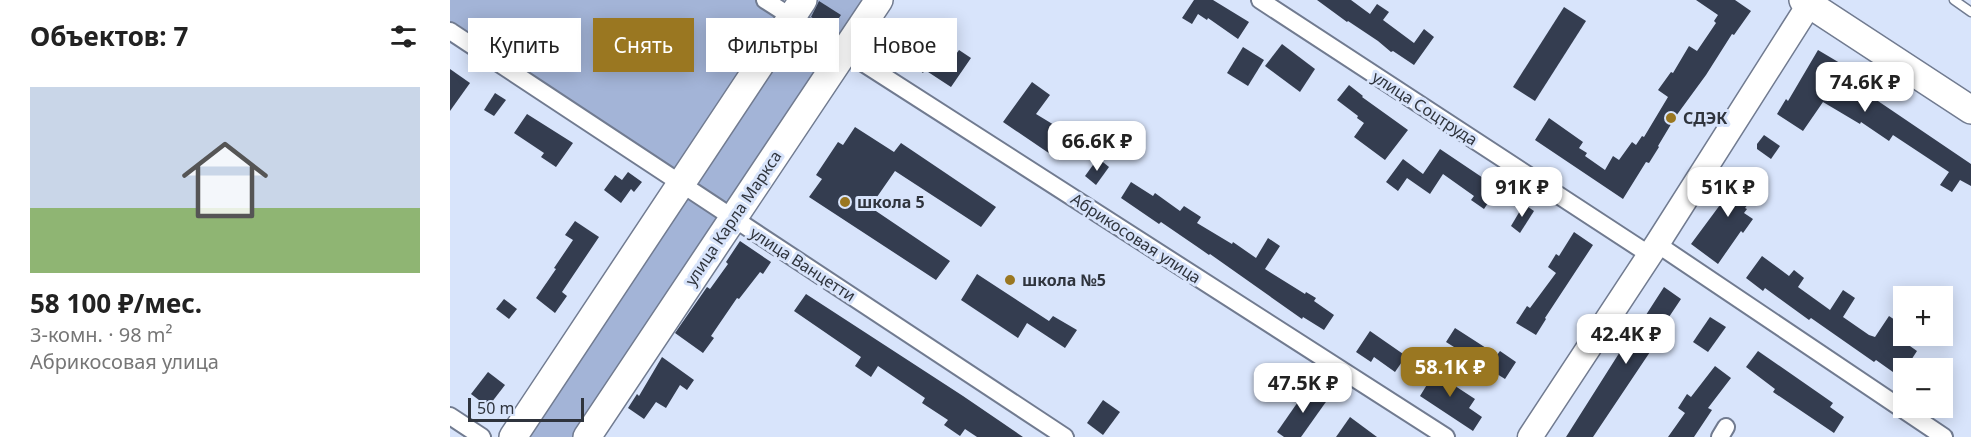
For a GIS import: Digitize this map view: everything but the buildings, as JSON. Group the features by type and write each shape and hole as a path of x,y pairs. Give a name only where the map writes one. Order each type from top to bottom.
{"main road":[{"name":"улица Карла Маркса","path":"587,437 879,0"},
{"path":"1530,437 1654,249 1808,1 1971,110"},
{"path":"513,437 798,9"}],"street":[{"name":"Абрикосовая улица","path":"765,0 798,9 845,51 1446,437"},
{"name":"улица Соцтруда","path":"1260,0 1654,249 1944,437"},
{"name":"улица Ванцетти","path":"450,31 1065,437"},
{"path":"450,416 482,437"}],"lane":[{"path":"1954,0 1971,12"}],"shaded area":[{"path":"450,0 765,0 792,17 803,0 880,0 868,18 851,18 851,43 839,61 839,18 706,18 706,72 832,72 587,437 513,437 681,184 512,72 581,72 581,18 468,18 468,43 450,31"}],"place":[{"name":"СДЭК","path":"1671,118"},
{"name":"школа 5","path":"845,202"},
{"name":"школа №5","path":"1010,280"}]}
